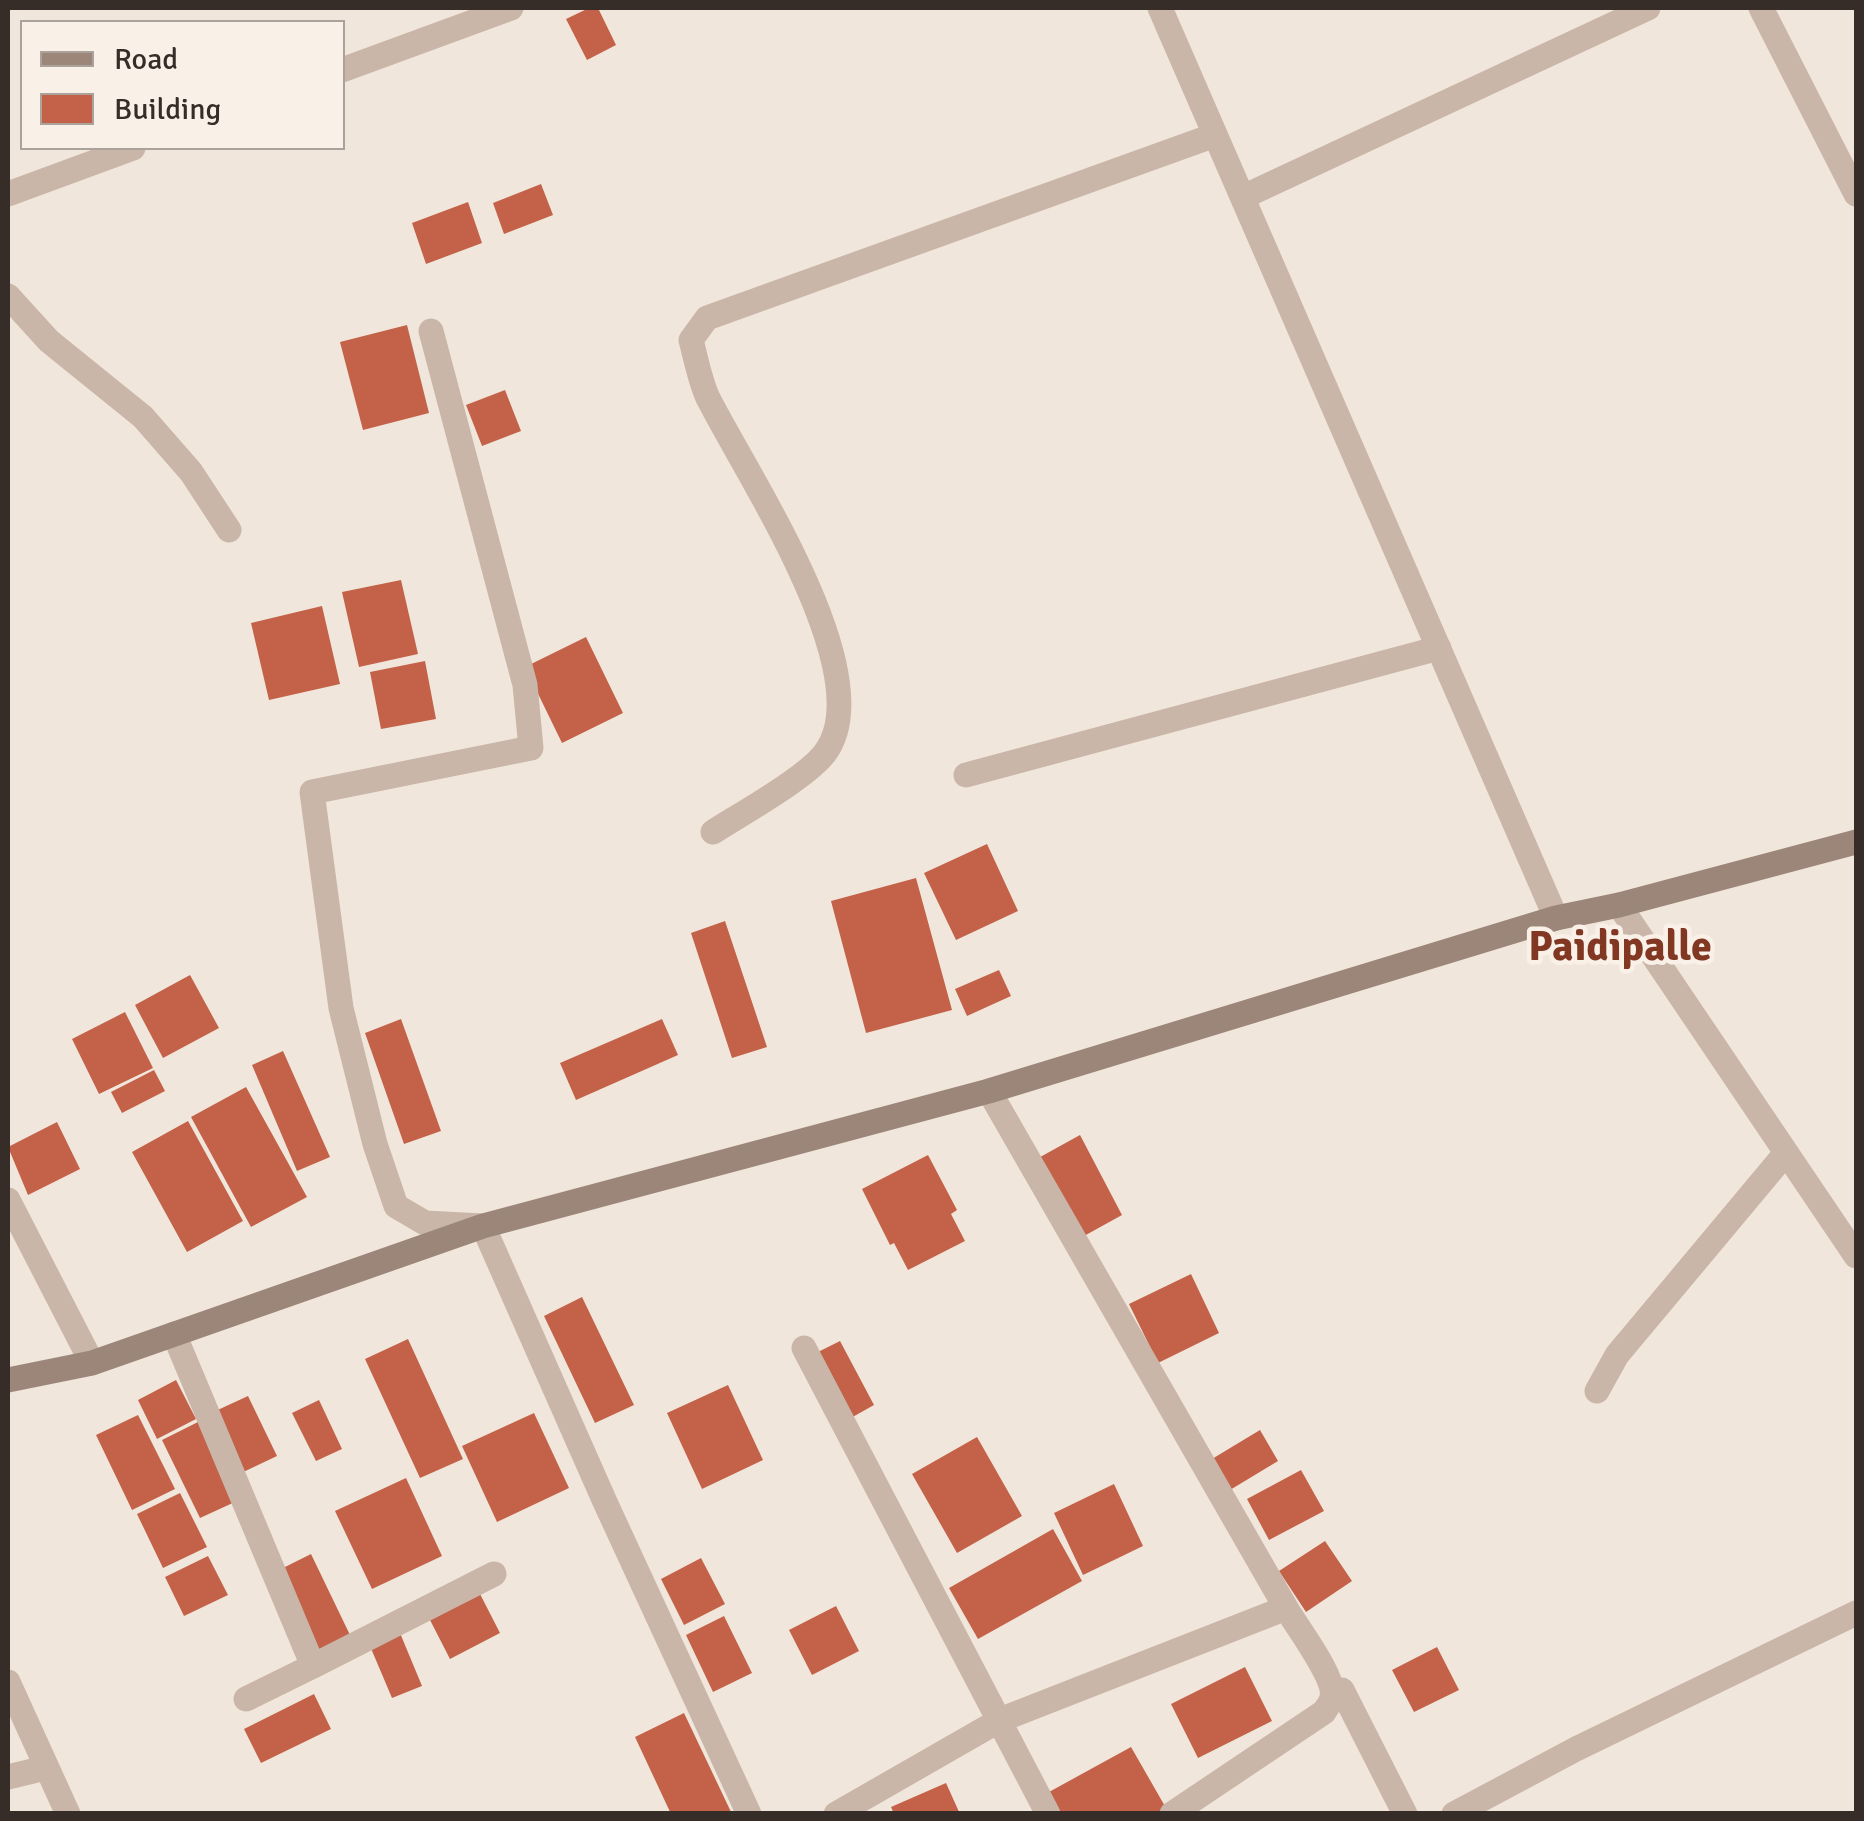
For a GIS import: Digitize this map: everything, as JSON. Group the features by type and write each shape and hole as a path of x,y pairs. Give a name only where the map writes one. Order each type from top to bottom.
{"street":[{"path":"345,69 511,8"},
{"path":"1160,8 1556,918"},
{"path":"1243,197 1648,8"},
{"path":"1762,8 1856,194"},
{"path":"713,832 772,796 824,754 841,722 834,659 791,545 706,394 691,340 707,318 1215,134"},
{"path":"8,194 128,150"},
{"path":"8,296 50,342 143,416 191,472 229,530"},
{"path":"431,331 524,686 531,748 312,792 341,1008 396,1206 425,1223 483,1226"},
{"path":"966,776 1439,648"},
{"path":"8,1380 92,1362 483,1226 989,1091 1556,918 1856,842"},
{"path":"1619,905 1856,1256"},
{"path":"989,1091 1328,1678 1333,1693 1324,1712 1172,1814"},
{"path":"1597,1391 1617,1354 1785,1154"},
{"path":"8,1200 92,1362"},
{"path":"483,1226 748,1814"},
{"path":"174,1334 313,1666"},
{"path":"804,1348 1048,1814"},
{"path":"246,1699 494,1574"},
{"path":"836,1814 1000,1720 1286,1608"},
{"path":"1454,1814 1856,1613"},
{"path":"8,1682 68,1814"},
{"path":"1333,1693 1342,1690 1404,1814"},
{"path":"8,1777 44,1768"}],"building":[{"path":"598,8 616,45 587,60 566,19"},
{"path":"541,184 553,215 504,234 493,203"},
{"path":"468,202 482,243 426,264 412,223"},
{"path":"407,325 429,413 363,430 340,342"},
{"path":"505,390 521,431 482,446 466,405"},
{"path":"401,580 418,654 359,667 342,592"},
{"path":"322,606 340,684 269,700 251,623"},
{"path":"586,637 623,713 562,743 525,667"},
{"path":"425,661 436,719 381,729 370,672"},
{"path":"987,844 1018,911 956,940 924,873"},
{"path":"916,878 952,1010 866,1033 831,901"},
{"path":"725,921 767,1047 732,1058 691,933"},
{"path":"999,970 1011,996 967,1016 955,989"},
{"path":"190,975 219,1028 163,1058 135,1005"},
{"path":"125,1012 153,1068 99,1094 72,1039"},
{"path":"401,1019 441,1131 404,1144 365,1033"},
{"path":"662,1019 678,1055 576,1100 560,1063"},
{"path":"283,1051 330,1157 297,1171 252,1065"},
{"path":"154,1070 165,1091 122,1113 111,1092"},
{"path":"246,1087 307,1197 251,1227 191,1117"},
{"path":"188,1121 243,1221 187,1252 132,1152"},
{"path":"57,1122 80,1169 28,1195 8,1147"},
{"path":"1080,1135 1122,1215 1075,1241 1033,1161"},
{"path":"928,1155 957,1210 951,1214 965,1241 908,1270 894,1243 890,1245 862,1189"},
{"path":"1191,1274 1219,1333 1158,1363 1129,1304"},
{"path":"582,1297 634,1405 595,1423 544,1316"},
{"path":"408,1339 463,1459 420,1478 365,1359"},
{"path":"840,1341 874,1405 849,1419 814,1354"},
{"path":"176,1380 196,1419 157,1439 138,1400"},
{"path":"728,1385 763,1460 702,1489 667,1413"},
{"path":"248,1396 277,1456 237,1475 209,1414"},
{"path":"319,1400 342,1449 316,1461 292,1413"},
{"path":"534,1413 569,1488 497,1522 462,1446"},
{"path":"138,1415 175,1489 132,1510 96,1435"},
{"path":"198,1422 237,1501 200,1518 162,1440"},
{"path":"1260,1430 1278,1461 1225,1493 1207,1462"},
{"path":"977,1437 1022,1516 957,1553 912,1474"},
{"path":"1301,1470 1324,1511 1269,1540 1247,1499"},
{"path":"406,1478 442,1556 372,1589 335,1511"},
{"path":"1114,1484 1143,1546 1083,1575 1054,1513"},
{"path":"180,1493 207,1547 163,1568 137,1514"},
{"path":"1053,1529 1082,1581 978,1639 949,1588"},
{"path":"1325,1541 1352,1581 1306,1612 1279,1571"},
{"path":"311,1554 350,1635 315,1652 275,1572"},
{"path":"208,1556 228,1595 184,1616 165,1577"},
{"path":"701,1558 725,1604 684,1625 661,1579"},
{"path":"480,1594 500,1633 450,1659 430,1620"},
{"path":"836,1606 859,1651 812,1675 789,1630"},
{"path":"724,1616 752,1673 713,1692 686,1635"},
{"path":"400,1633 422,1686 392,1698 370,1646"},
{"path":"1437,1647 1459,1690 1414,1712 1392,1670"},
{"path":"1245,1667 1272,1721 1198,1758 1171,1704"},
{"path":"314,1694 331,1729 261,1763 244,1729"},
{"path":"684,1713 732,1814 671,1814 635,1737"},
{"path":"1131,1747 1166,1808 1155,1814 1061,1814 1049,1792"},
{"path":"946,1783 960,1814 894,1814 891,1807"}],"district":[{"name":"Paidipalle","path":"1620,949"}]}
